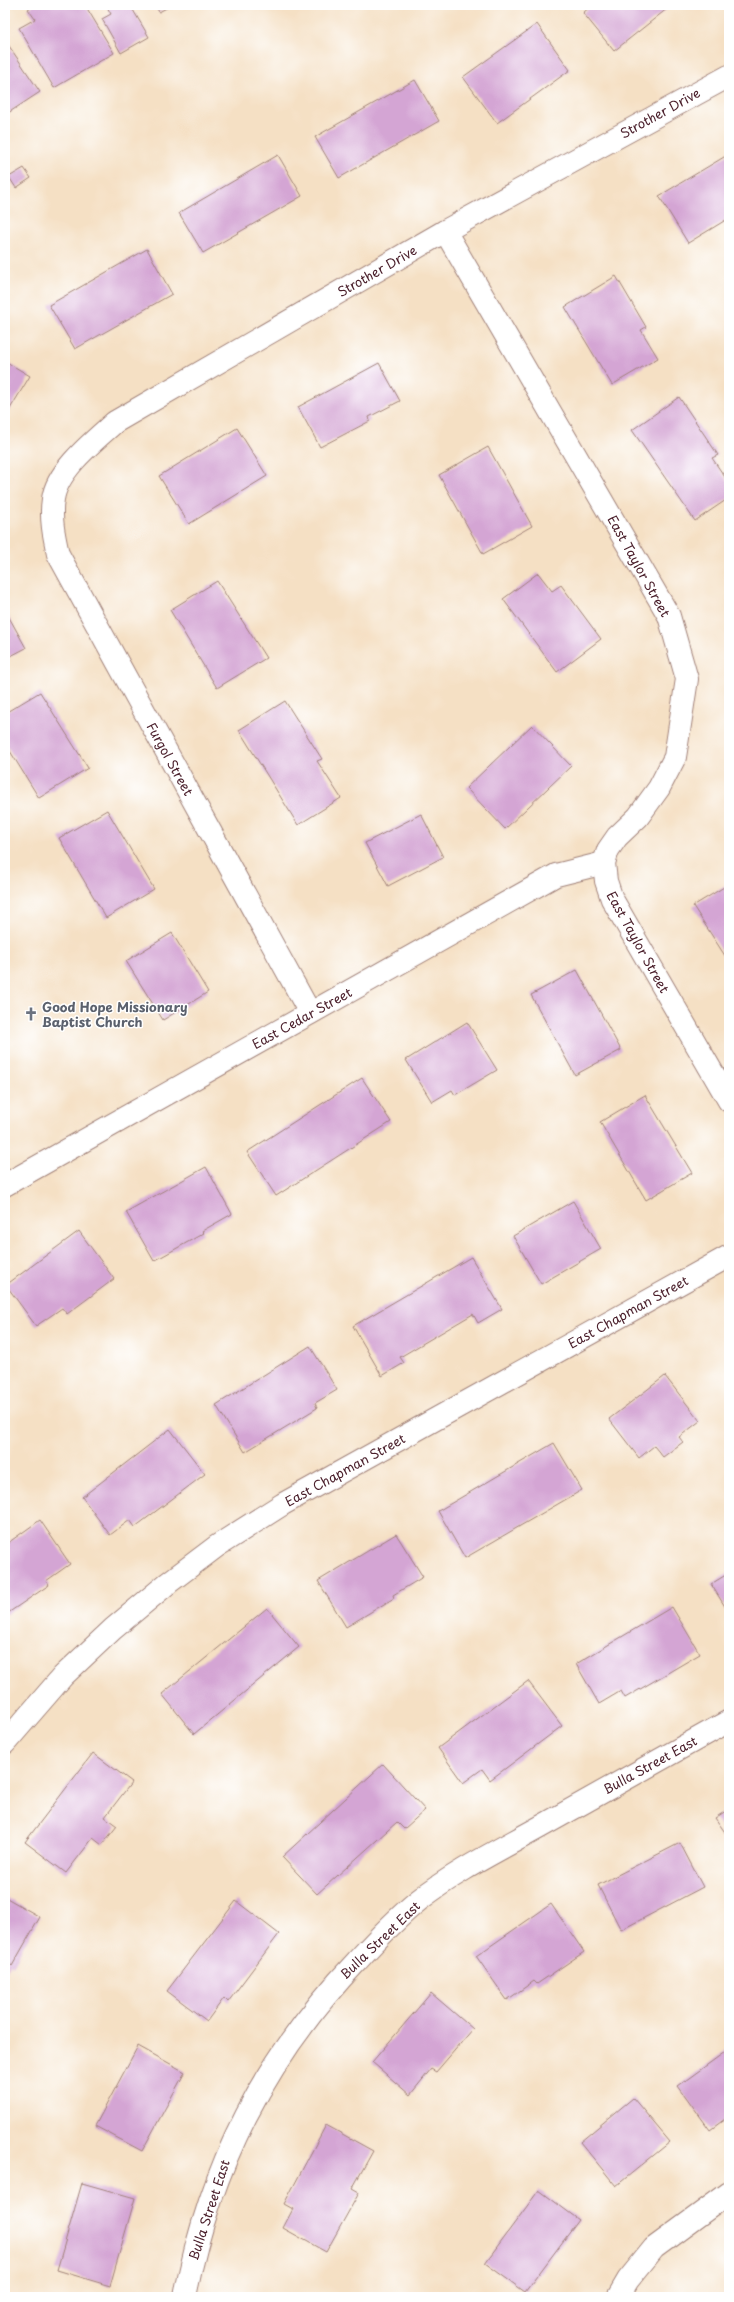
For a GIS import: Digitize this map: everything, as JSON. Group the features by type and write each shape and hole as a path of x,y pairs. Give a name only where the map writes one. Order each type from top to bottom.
{"street":[{"name":"Strother Drive","path":"53,498 64,473 78,456 115,422 445,231 729,76"},
{"name":"East Taylor Street","path":"445,231 669,616 687,679 675,757 659,788 638,817 617,837 608,850 604,863 606,881 612,899 726,1087"},
{"name":"Furgol Street","path":"53,498 52,528 58,554 310,1013"},
{"name":"East Cedar Street","path":"5,1185 556,875 604,863"},
{"name":"East Chapman Street","path":"5,1744 63,1676 162,1588 217,1546 283,1504 729,1256"},
{"name":"Bulla Street East","path":"185,2297 203,2223 219,2174 237,2131 266,2078 299,2029 337,1982 371,1946 419,1901 469,1867 729,1721"},
{"path":"618,2297 628,2280 654,2248 729,2193"}],"building":[{"path":"34,5 85,5 114,53 54,88 19,28 35,19 28,9"},
{"path":"106,5 142,5 133,10 149,37 121,53 102,19 111,14"},
{"path":"155,5 172,5 159,12"},
{"path":"592,5 666,5 668,8 614,51 583,13"},
{"path":"537,24 570,70 497,123 463,77"},
{"path":"5,40 40,92 5,115"},
{"path":"415,80 439,121 339,178 315,137"},
{"path":"729,154 729,218 688,243 659,196"},
{"path":"278,155 302,196 203,253 179,213"},
{"path":"24,168 31,178 16,188 9,177"},
{"path":"147,249 172,294 75,349 49,305"},
{"path":"616,276 646,327 641,330 658,358 612,385 565,307"},
{"path":"5,361 30,376 5,417"},
{"path":"379,363 400,401 369,417 370,421 320,447 298,407"},
{"path":"679,397 718,455 712,458 729,483 729,498 695,521 632,430"},
{"path":"237,428 267,476 189,524 159,476"},
{"path":"488,447 532,526 483,554 439,475"},
{"path":"538,573 552,591 561,585 601,639 557,672 503,599"},
{"path":"217,581 266,658 217,688 170,610"},
{"path":"5,610 26,648 5,659"},
{"path":"40,692 88,768 39,798 5,743 5,713"},
{"path":"285,701 322,759 317,761 341,798 298,825 239,730"},
{"path":"532,725 571,766 505,829 466,788"},
{"path":"107,810 154,889 106,918 59,838"},
{"path":"421,814 443,857 388,886 365,843"},
{"path":"729,884 729,962 693,906"},
{"path":"172,933 208,992 163,1020 126,961"},
{"path":"577,970 621,1050 575,1075 531,995"},
{"path":"467,1022 497,1070 455,1095 452,1090 432,1102 406,1060"},
{"path":"362,1078 391,1122 276,1196 247,1152"},
{"path":"645,1095 692,1173 646,1200 600,1122"},
{"path":"206,1167 232,1214 202,1231 204,1233 154,1261 126,1212"},
{"path":"573,1201 601,1249 541,1284 513,1236"},
{"path":"79,1231 114,1279 67,1314 62,1308 36,1326 6,1285"},
{"path":"471,1257 502,1309 478,1323 473,1314 400,1357 404,1363 382,1376 353,1326"},
{"path":"310,1346 337,1390 315,1403 317,1408 245,1452 216,1405"},
{"path":"665,1376 700,1421 679,1437 683,1442 663,1457 654,1446 639,1458 609,1419"},
{"path":"170,1429 205,1474 135,1527 130,1520 110,1535 82,1497"},
{"path":"554,1443 582,1490 465,1558 438,1511"},
{"path":"40,1520 70,1564 46,1581 49,1585 5,1615 5,1545"},
{"path":"396,1534 423,1577 393,1595 394,1598 346,1627 318,1581"},
{"path":"729,1573 729,1613 711,1584"},
{"path":"672,1607 700,1654 625,1698 621,1691 599,1704 576,1664"},
{"path":"267,1608 299,1647 194,1734 162,1694"},
{"path":"528,1681 562,1726 490,1780 482,1769 463,1783 438,1748"},
{"path":"93,1753 132,1782 105,1817 117,1826 102,1845 93,1838 66,1873 25,1842"},
{"path":"383,1764 425,1810 404,1829 397,1822 317,1894 282,1857"},
{"path":"729,1809 729,1838 715,1818"},
{"path":"680,1843 703,1887 621,1930 598,1885"},
{"path":"5,1897 40,1917 12,1966 10,1964 5,1973"},
{"path":"236,1901 279,1934 228,2002 224,1998 207,2021 167,1991"},
{"path":"551,1904 584,1952 537,1984 534,1981 507,2000 476,1956"},
{"path":"431,1993 473,2029 436,2072 431,2069 410,2095 372,2062"},
{"path":"138,2046 185,2072 142,2151 95,2126"},
{"path":"729,2049 729,2116 710,2130 678,2086"},
{"path":"633,2098 670,2142 616,2186 580,2142"},
{"path":"326,2125 373,2151 352,2189 359,2193 326,2252 283,2228 293,2209 284,2204"},
{"path":"82,2183 135,2198 110,2286 57,2270"},
{"path":"539,2190 579,2220 525,2292 485,2263"},
{"path":"265,2294 275,2296 275,2297 265,2297"}],"place":[{"name":"Good Hope Missionary Baptist Church","path":"31,1014"}]}
